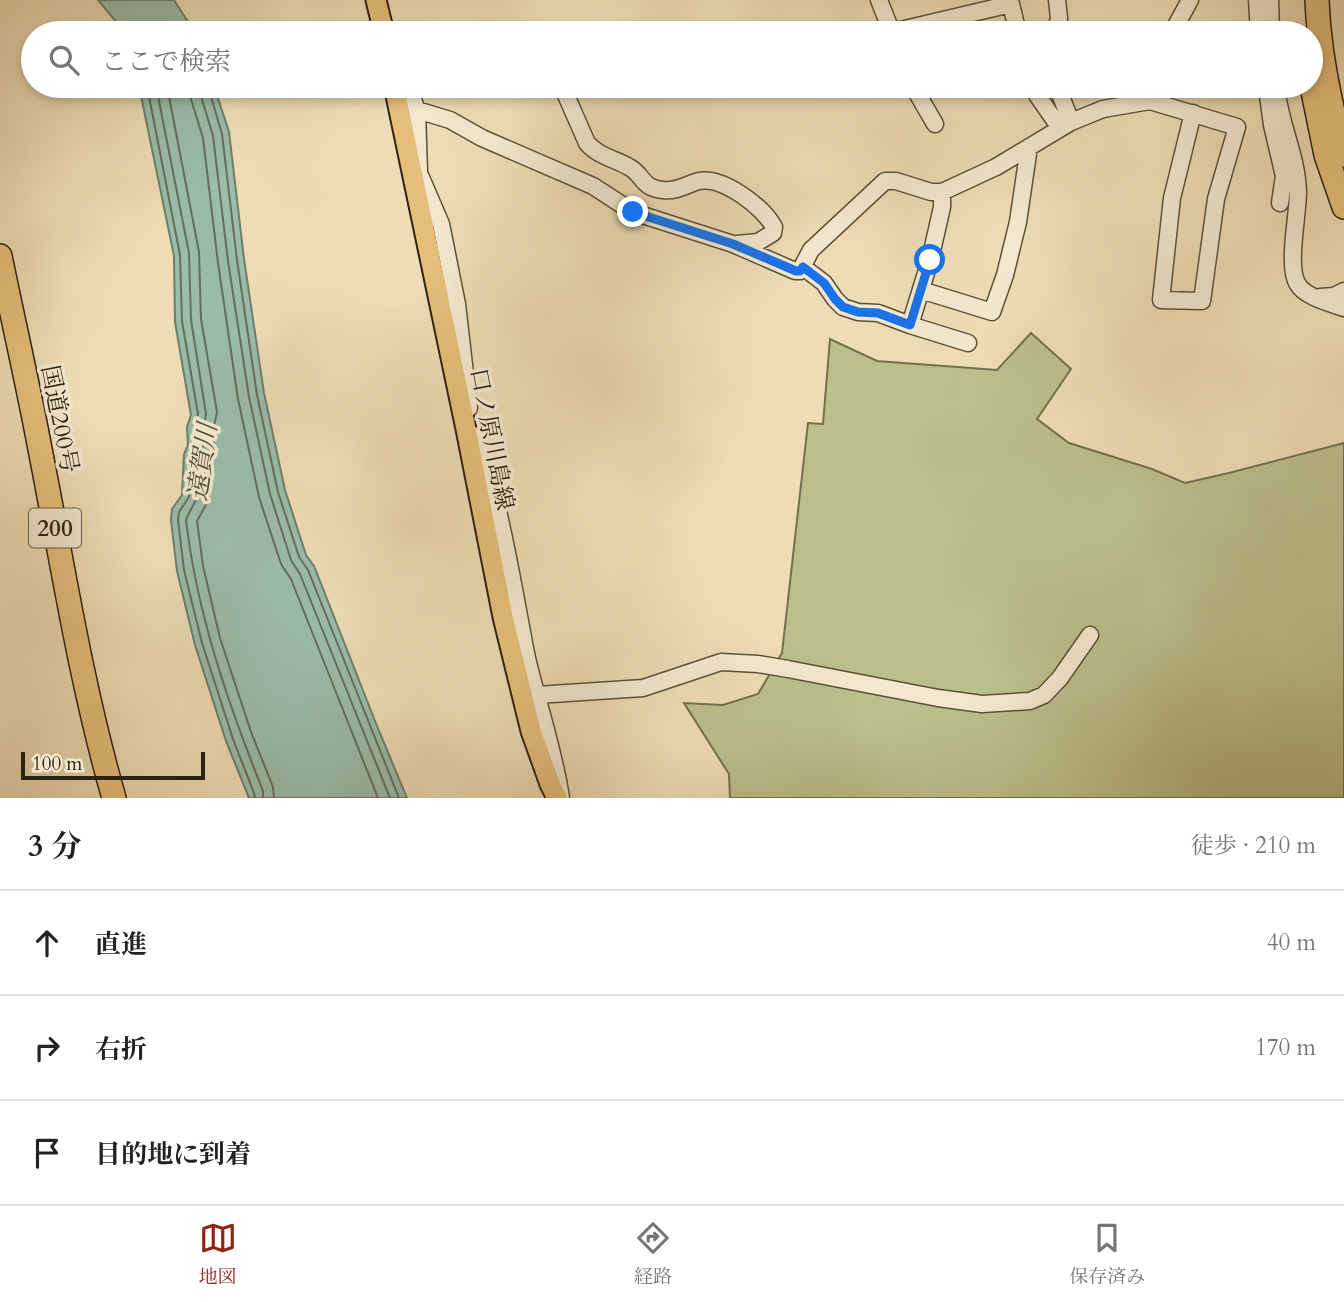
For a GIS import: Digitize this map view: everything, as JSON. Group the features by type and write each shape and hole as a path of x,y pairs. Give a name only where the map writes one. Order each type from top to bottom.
{"highway":[{"path":"1323,72 1342,144"},
{"path":"1314,98 1326,155 1344,207"},
{"name":"国道200号","path":"0,256 99,746 114,798"}],"main road":[{"path":"376,0 381,21"},
{"name":"口ノ原川島線","path":"397,98 416,174 487,544 521,693 531,731 550,783 559,798"}],"street":[{"path":"879,0 887,21"},
{"path":"1057,0 1058,21"},
{"path":"1178,21 1190,0"},
{"path":"1257,0 1258,21"},
{"path":"1270,0 1271,21"},
{"path":"941,21 1011,4 1015,21"},
{"path":"412,98 417,110 416,174"},
{"path":"567,98 587,143 593,150 631,168 643,183 671,191 699,181 715,181 748,200 774,227 773,233 758,242 733,244"},
{"path":"920,98 935,124"},
{"path":"1040,98 1065,125"},
{"path":"1059,98 1065,125"},
{"path":"417,110 450,120 482,138 593,186 633,212 733,244 800,271 811,250 885,181 942,192 996,167 1065,125 1137,98"},
{"path":"1162,98 1193,113 1237,127 1216,199 1202,301 1161,300 1172,198 1193,113"},
{"path":"1269,98 1284,176 1280,203"},
{"path":"1279,98 1298,191 1292,267 1297,286 1314,297 1344,307"},
{"path":"920,290 992,312 1005,275 1018,222 1029,147"},
{"path":"910,325 942,207 942,192"},
{"path":"803,267 824,283 843,307 858,312 878,313 968,343"},
{"path":"1314,297 1334,296 1344,291"},
{"path":"466,429 475,437 485,462 497,508 528,659 558,775 559,798"},
{"path":"537,695 643,688 721,662 758,664 982,704 1030,701 1044,695 1060,678 1090,635"}],"green space":[{"path":"1031,333 1071,369 1037,419 1069,443 1152,469 1185,483 1344,443 1344,798 730,798 729,774 684,703 723,705 758,694 782,653 808,423 823,424 830,339 877,361 997,370"}],"water":[{"path":"98,0 174,0 187,21 116,21"},
{"name":"遠賀川","path":"141,98 218,98 229,132 264,393 285,490 306,555 314,566 407,798 249,798 226,741 195,645 177,571 171,520 172,509 182,495 184,454 188,445 187,427 191,415 175,322 174,256"}],"route":[{"path":"633,212 733,244 796,271 803,267 824,283 843,307 858,312 878,313 910,325 930,260"}]}
